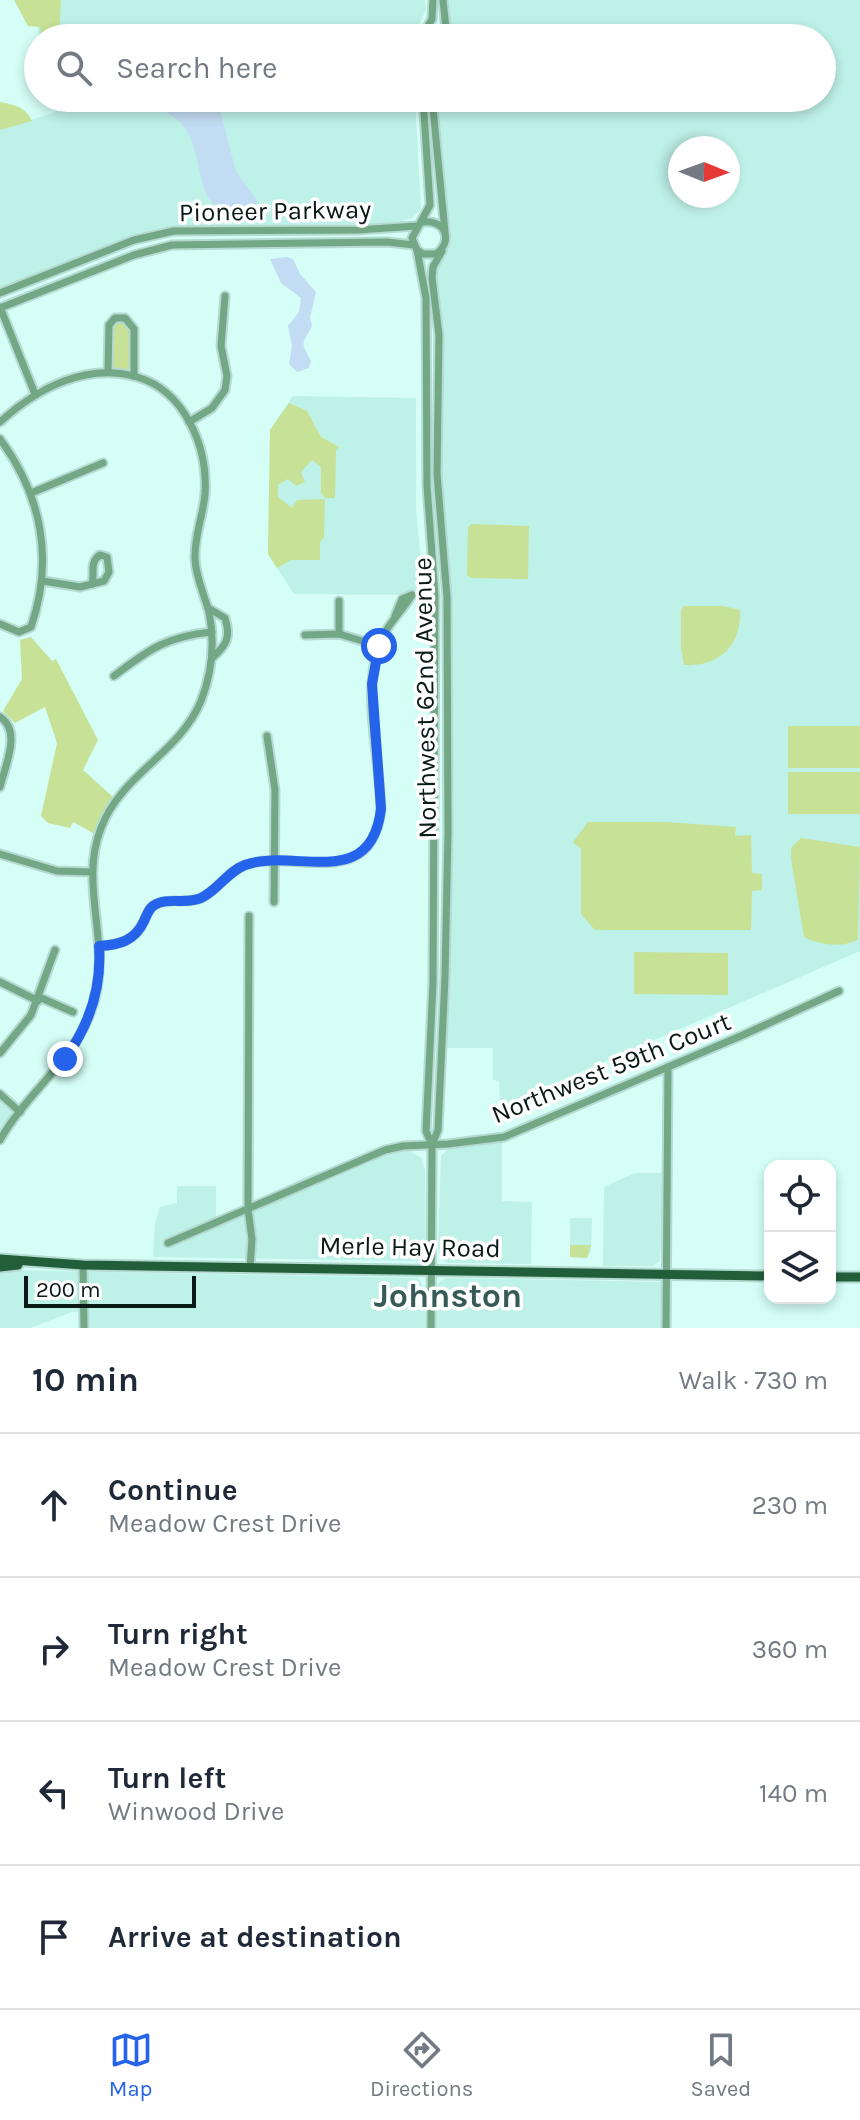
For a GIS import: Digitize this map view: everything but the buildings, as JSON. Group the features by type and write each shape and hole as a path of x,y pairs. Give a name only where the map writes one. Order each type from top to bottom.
{"main road":[{"name":"Merle Hay Road","path":"0,1259 83,1265 764,1276"},
{"name":"Merle Hay Road","path":"0,1267 50,1263"},
{"path":"836,1277 860,1277"}],"street":[{"path":"429,24 433,0"},
{"path":"443,0 445,24"},
{"path":"424,112 430,205 412,238 415,248 430,256 442,251 447,238 433,112"},
{"path":"420,224 436,222 445,232"},
{"name":"Pioneer Parkway","path":"0,293 134,240 174,231 357,230 420,224"},
{"name":"Pioneer Parkway","path":"0,307 134,255 172,245 387,242 415,248"},
{"name":"Northwest 62nd Avenue","path":"415,248 427,320 427,486 435,596 433,983 426,1131 432,1145"},
{"name":"Northwest 62nd Avenue","path":"431,1328 432,1145 438,1130 448,836 447,597 437,474 439,335 432,278 433,267 442,251"},
{"path":"189,422 212,408 225,390 227,376 221,346 225,296"},
{"path":"0,307 35,394"},
{"path":"108,372 109,325 115,318 125,318 134,329 134,376"},
{"path":"0,422 35,394 77,377 108,372 134,376 163,390 180,407 189,422 198,442 204,469 205,496 196,534 195,557 212,632 212,658 201,700 187,726 170,748 128,784 111,806 96,841 91,872 100,960 98,988 89,1018 74,1046 0,1140"},
{"path":"0,439 31,493 42,535 43,581 31,627 19,632 0,624"},
{"path":"31,493 103,463"},
{"path":"43,581 80,587 92,584"},
{"path":"339,601 339,634"},
{"path":"208,608 225,618 229,633 225,646 212,658"},
{"path":"99,946 120,944 130,939 139,931 151,907 160,902 201,898 241,867 274,861 337,863 362,850 373,835 381,809 372,684 379,646 395,616"},
{"path":"114,676 161,642 212,632"},
{"path":"305,635 339,634 379,646"},
{"path":"0,717 8,723 12,735 0,787"},
{"path":"267,736 275,790 274,902"},
{"path":"0,854 57,871 91,872"},
{"path":"249,916 250,1267"},
{"path":"0,1053 25,1024 39,999 55,950"},
{"path":"0,982 73,1012"},
{"name":"Northwest 59th Court","path":"168,1243 385,1150 504,1137 839,991"},
{"path":"666,1328 668,1067"},
{"path":"0,1094 20,1112"},
{"path":"83,1265 84,1328"}],"shaded area":[{"path":"40,0 425,0 426,10 419,24 38,24"},
{"path":"446,0 860,0 860,951 500,1107 499,1081 493,1080 493,1048 448,1048 441,1041 445,977 447,597 437,472 441,471 443,345 436,274 451,241 437,112 836,112 836,24 449,24"},
{"path":"56,112 416,112 421,209 412,218 403,220 404,227 153,235 0,290 0,130"},
{"path":"167,112 221,112 236,172 257,200 256,207 235,211 221,209 211,201 205,190 193,144 178,121"},
{"path":"270,259 293,259 300,274 316,292 310,318 312,326 304,343 311,361 309,368 297,372 289,364 292,346 288,326 299,312 301,298 281,283"},
{"path":"293,396 416,398 416,509 424,595 294,594 268,554 270,430"},
{"path":"0,1094 20,1112 0,1140"},
{"path":"502,1140 502,1201 532,1202 531,1264 448,1263 441,1259 438,1247 441,1156 450,1147"},
{"path":"408,1150 421,1158 425,1170 426,1252 419,1261 153,1257 155,1223 160,1207 177,1203 177,1186 216,1186 216,1218 319,1171 325,1182 380,1156"},
{"path":"635,1173 664,1173 660,1261 653,1266 603,1266 604,1187"},
{"path":"570,1218 592,1218 591,1251 587,1258 570,1257"},
{"path":"0,1270 419,1278 425,1294 425,1328 84,1328 83,1312 72,1312 30,1328 0,1328"},
{"path":"447,1278 666,1282 666,1328 435,1328 436,1288 440,1281"}],"green space":[{"path":"14,0 61,0 60,24 27,24"},
{"path":"0,102 22,109 32,121 0,130"},
{"path":"124,320 131,325 131,367 127,371 115,369 112,365 113,327 117,321"},
{"path":"289,403 307,411 321,437 339,447 336,450 335,498 325,498 321,493 321,467 312,460 301,472 305,482 296,486 288,479 278,485 278,497 292,508 297,500 325,499 320,560 291,560 277,568 268,554 270,430"},
{"path":"471,524 529,526 528,579 471,578 467,575 468,527"},
{"path":"684,606 723,606 740,610 737,634 718,658 697,665 684,665 681,610"},
{"path":"31,637 52,661 56,659 98,740 83,770 113,797 95,834 73,822 70,828 48,823 41,816 57,743 45,707 15,723 3,711 22,679 20,640"},
{"path":"788,726 860,726 860,768 788,768"},
{"path":"788,772 860,772 860,814 788,814"},
{"path":"588,822 666,822 736,827 735,836 751,835 752,873 762,874 762,890 752,891 751,930 595,930 581,914 581,849 573,842"},
{"path":"801,838 860,847 858,940 831,944 804,937 791,859 791,848"},
{"path":"634,952 728,953 728,995 634,994"},
{"path":"570,1245 591,1245 587,1258 570,1257"}],"district":[{"name":"Johnston","path":"448,1296"}],"route":[{"path":"65,1059 82,1033 94,1004 98,988 99,946 120,944 130,939 139,931 151,907 160,902 201,898 230,873 254,863 337,863 362,850 368,843 381,809 372,684 379,646"}]}
